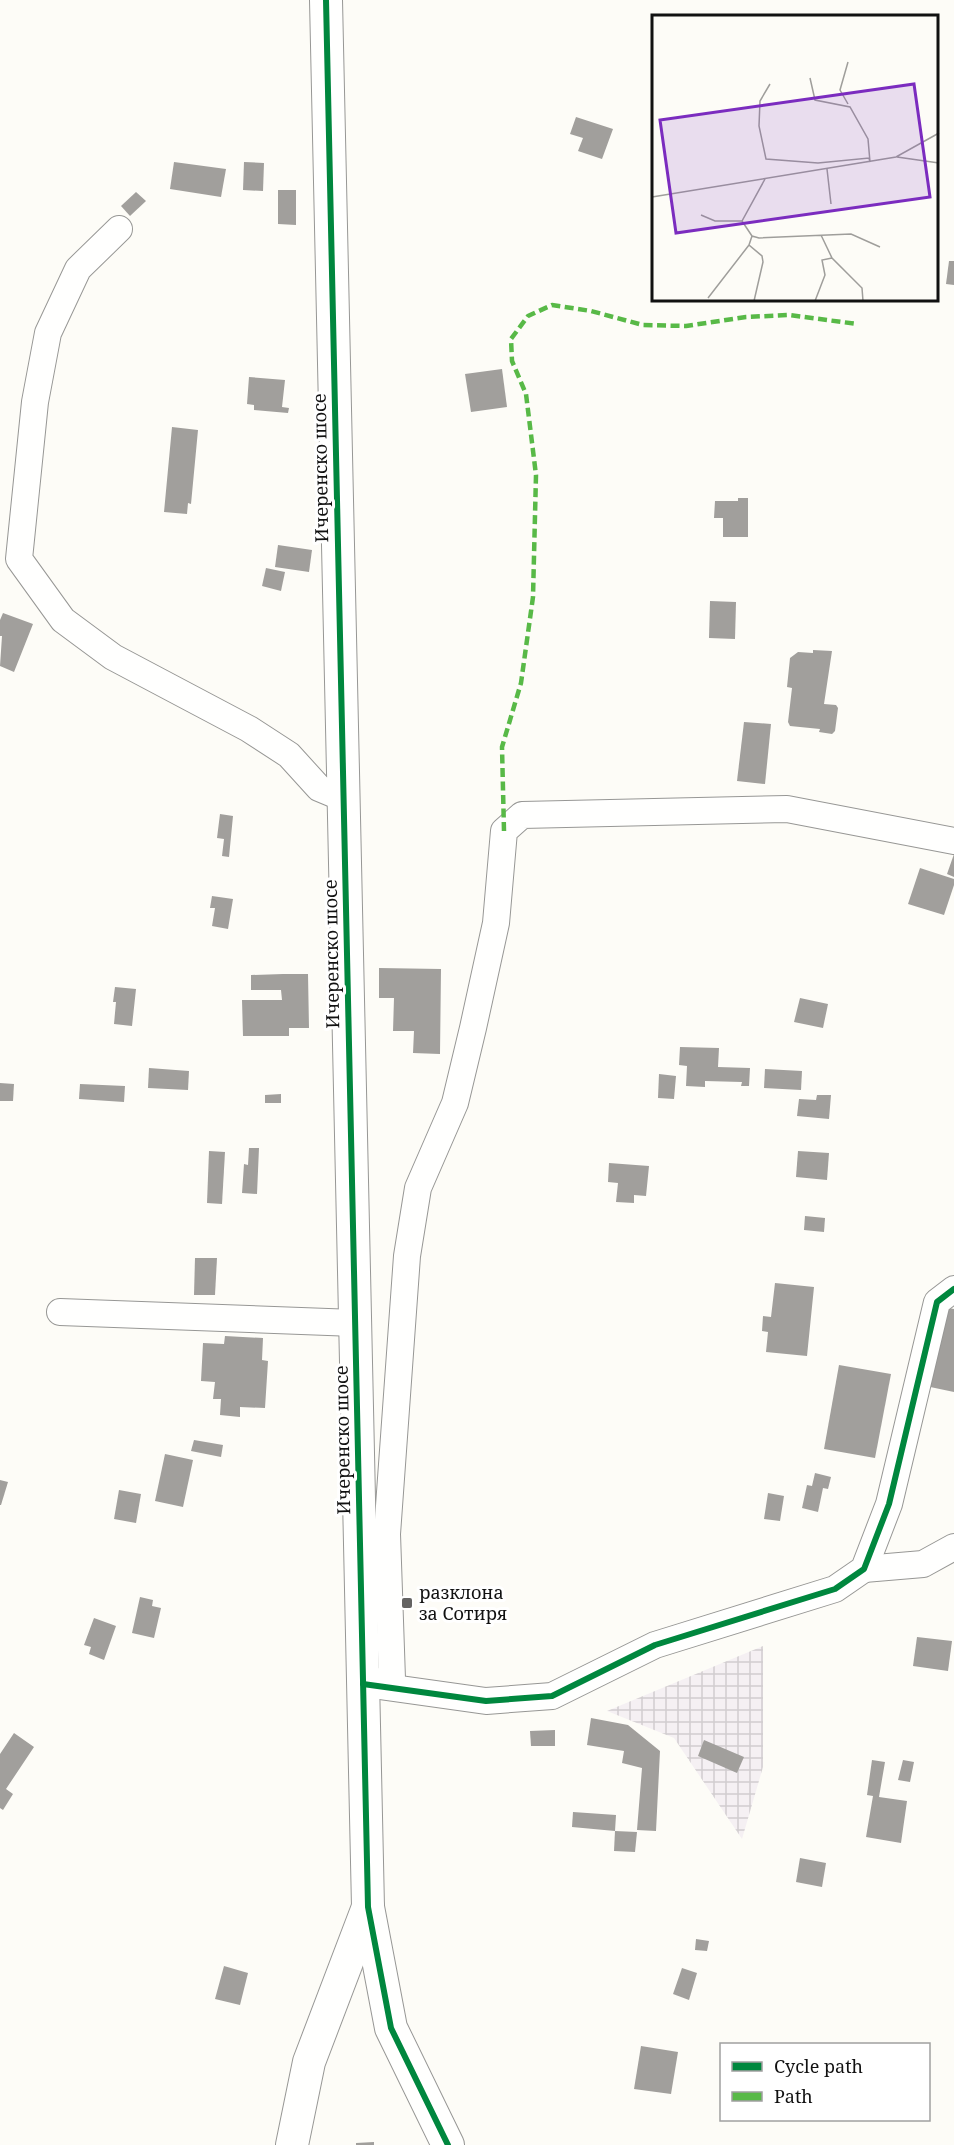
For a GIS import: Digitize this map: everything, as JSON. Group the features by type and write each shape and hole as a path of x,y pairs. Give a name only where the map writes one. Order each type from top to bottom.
{"street":[{"name":"Ичеренско шосе","path":"326,0 368,1907"},
{"path":"119,229 78,269 48,333 9,561 63,620 113,657 249,729 289,756 320,788 344,798"},
{"path":"363,1684 392,1680 387,1534 407,1256 418,1188 455,1103 473,1028 496,923 504,831 522,815 787,809 954,841"},
{"path":"864,1569 889,1504 937,1302 954,1289"},
{"path":"60,1312 355,1323"},
{"path":"363,1684 486,1701 552,1696 656,1645 835,1589 864,1569 923,1564 954,1547"},
{"path":"292,2145 309,2062 368,1907"},
{"path":"368,1907 392,2028 448,2145"}],"shaded area":[{"path":"763,1646 763,1767 742,1839 674,1738 607,1711"}],"building":[{"path":"576,117 613,129 602,159 578,151 583,138 570,134"},
{"path":"174,162 226,169 221,197 170,189"},
{"path":"244,162 264,163 263,191 243,190"},
{"path":"278,190 296,190 296,225 278,224"},
{"path":"136,192 146,201 130,216 121,206"},
{"path":"949,261 954,261 954,285 946,284"},
{"path":"502,369 507,407 471,412 465,374"},
{"path":"249,377 285,380 282,407 289,408 288,413 254,410 254,405 247,404"},
{"path":"172,427 198,430 191,504 188,503 187,514 164,512"},
{"path":"738,498 748,498 748,537 723,537 723,518 714,518 715,501 738,501"},
{"path":"278,545 312,550 309,572 275,567"},
{"path":"266,568 285,572 281,591 262,586"},
{"path":"710,601 736,602 735,639 709,638"},
{"path":"3,613 33,624 14,672 0,666 2,636 0,636 0,620"},
{"path":"813,650 832,651 824,704 836,705 838,708 835,731 832,734 819,732 820,729 790,726 788,722 792,688 787,687 790,658 798,652 813,653"},
{"path":"744,722 771,724 765,784 737,781"},
{"path":"220,814 233,816 229,857 222,856 224,839 217,838"},
{"path":"954,854 954,877 947,874"},
{"path":"920,868 954,879 944,915 908,904"},
{"path":"212,896 233,899 228,929 212,926 215,908 210,908"},
{"path":"379,968 441,969 440,1054 413,1053 414,1031 393,1031 394,998 379,998"},
{"path":"308,974 309,1028 289,1028 289,1036 243,1036 242,1000 282,1000 281,990 251,990 251,975"},
{"path":"115,987 136,989 132,1026 114,1024"},
{"path":"800,998 828,1004 823,1028 794,1022"},
{"path":"680,1047 719,1048 718,1067 750,1068 749,1086 741,1086 742,1082 705,1081 705,1087 686,1086 687,1066 679,1065"},
{"path":"149,1068 189,1071 188,1090 148,1088"},
{"path":"765,1069 802,1071 801,1090 764,1088"},
{"path":"659,1074 676,1076 674,1099 658,1098"},
{"path":"0,1083 14,1084 13,1101 0,1101"},
{"path":"80,1084 125,1086 124,1102 79,1099"},
{"path":"281,1094 281,1103 265,1103 265,1095"},
{"path":"817,1095 831,1095 829,1119 797,1116 799,1099 816,1100"},
{"path":"249,1148 259,1148 257,1194 242,1193 244,1164 248,1165"},
{"path":"209,1151 225,1152 222,1204 207,1203"},
{"path":"798,1151 829,1153 827,1180 796,1177"},
{"path":"609,1163 649,1166 646,1196 634,1195 634,1203 616,1202 618,1183 608,1182"},
{"path":"805,1216 825,1218 824,1232 804,1230"},
{"path":"195,1258 217,1258 215,1295 194,1295"},
{"path":"775,1283 814,1287 807,1356 766,1352 768,1332 762,1331 763,1316 771,1317"},
{"path":"942,1307 954,1309 954,1392 916,1384"},
{"path":"225,1336 263,1338 262,1360 268,1361 265,1408 240,1407 240,1417 220,1415 221,1399 213,1399 215,1382 201,1381 203,1343 224,1344"},
{"path":"839,1365 891,1374 875,1458 824,1449"},
{"path":"194,1440 223,1445 221,1457 191,1451"},
{"path":"165,1454 193,1460 183,1507 155,1501"},
{"path":"815,1473 831,1477 828,1489 823,1488 818,1512 802,1508 807,1485 812,1486"},
{"path":"0,1480 8,1482 1,1505 0,1505"},
{"path":"119,1490 141,1494 136,1523 114,1519"},
{"path":"768,1493 784,1496 780,1521 764,1519"},
{"path":"140,1597 153,1600 152,1606 161,1608 154,1638 132,1633"},
{"path":"94,1618 116,1626 104,1660 89,1654 91,1647 84,1645"},
{"path":"917,1637 952,1641 948,1671 913,1666"},
{"path":"591,1718 628,1725 660,1751 656,1831 637,1830 642,1768 622,1763 624,1751 587,1745"},
{"path":"555,1730 555,1746 531,1746 530,1731"},
{"path":"14,1733 34,1747 6,1789 13,1794 3,1810 0,1808 0,1754"},
{"path":"704,1740 744,1757 737,1773 698,1756"},
{"path":"872,1760 885,1762 879,1797 907,1801 901,1843 866,1837 873,1796 867,1795"},
{"path":"903,1760 914,1762 910,1782 898,1780"},
{"path":"573,1812 616,1815 615,1831 572,1827"},
{"path":"615,1831 637,1832 635,1852 614,1851"},
{"path":"800,1858 826,1863 822,1887 796,1882"},
{"path":"696,1939 709,1941 707,1951 695,1950"},
{"path":"224,1966 248,1973 240,2005 215,1999"},
{"path":"682,1968 697,1973 689,2000 673,1994"},
{"path":"641,2046 678,2052 671,2094 634,2089"},
{"path":"374,2142 374,2145 356,2145 356,2143"}],"marked path":[{"path":"504,831 502,747 521,683 533,597 536,475 526,394 512,361 511,339 528,316 552,305 591,311 643,325 686,326 746,317 789,315 857,324"}],"cycle path":[{"path":"326,0 368,1907 391,2028 448,2145"},
{"path":"363,1684 486,1701 552,1696 655,1645 835,1589 864,1569 889,1504 937,1302 954,1289"}],"place":[{"name":"разклона за Сотиря","path":"407,1603"}]}
